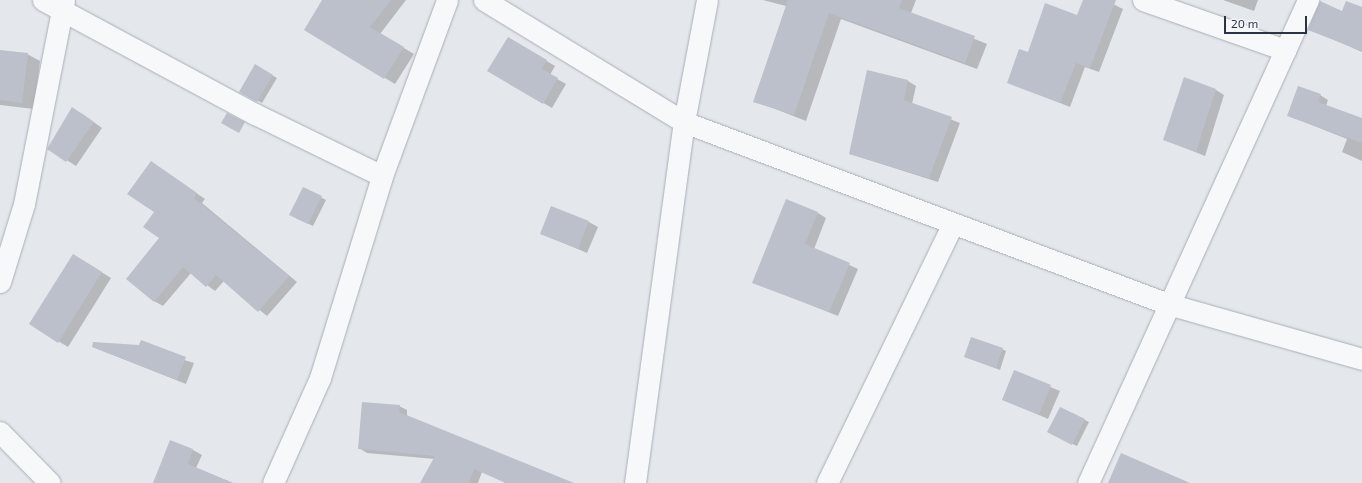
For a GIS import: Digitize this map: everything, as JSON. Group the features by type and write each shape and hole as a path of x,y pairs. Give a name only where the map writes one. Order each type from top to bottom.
{"street":[{"path":"43,0 63,6 382,176"},
{"path":"274,483 320,378 382,176 447,0"},
{"path":"484,0 684,122 952,225 1168,304 1362,359"},
{"path":"635,483 684,122 707,0"},
{"path":"1143,0 1285,50"},
{"path":"1088,483 1168,304 1308,0"},
{"path":"0,282 24,204 63,6"},
{"path":"827,483 952,225"},
{"path":"0,432 50,483"}],"building":[{"path":"322,0 391,0 370,27 404,47 384,79 304,30"},
{"path":"788,0 902,0 899,8 975,36 965,63 829,13 794,115 753,102"},
{"path":"1083,0 1116,0 1090,68 1076,63 1060,103 1007,83 1019,49 1028,52 1045,3 1077,15"},
{"path":"1320,1 1342,11 1346,1 1362,7 1362,51 1308,30"},
{"path":"508,37 547,60 542,69 558,78 543,104 487,71"},
{"path":"0,50 28,53 22,103 0,100"},
{"path":"255,64 273,75 257,102 239,92"},
{"path":"867,70 908,80 904,100 952,117 929,178 849,154"},
{"path":"1184,77 1216,89 1196,152 1163,140"},
{"path":"1298,86 1321,94 1318,102 1362,118 1362,143 1287,116"},
{"path":"72,107 94,122 66,162 47,149"},
{"path":"227,113 245,122 239,133 221,123"},
{"path":"151,161 197,193 194,198 289,276 258,312 216,275 206,287 183,267 154,302 126,279 159,238 143,227 154,212 127,194"},
{"path":"303,187 322,196 308,224 289,215"},
{"path":"786,199 818,212 805,244 850,263 829,312 752,283"},
{"path":"551,206 589,221 578,249 540,234"},
{"path":"73,254 102,272 58,343 29,324"},
{"path":"971,337 1003,348 996,368 964,357"},
{"path":"141,340 186,357 177,380 92,347 93,342 139,345"},
{"path":"1014,370 1051,385 1039,415 1002,400"},
{"path":"362,402 400,405 399,412 574,483 506,483 474,469 469,483 420,483 435,456 358,449"},
{"path":"1060,407 1085,419 1072,445 1047,432"},
{"path":"170,440 193,449 188,464 233,483 153,483"},
{"path":"1121,453 1190,483 1108,483"}]}
